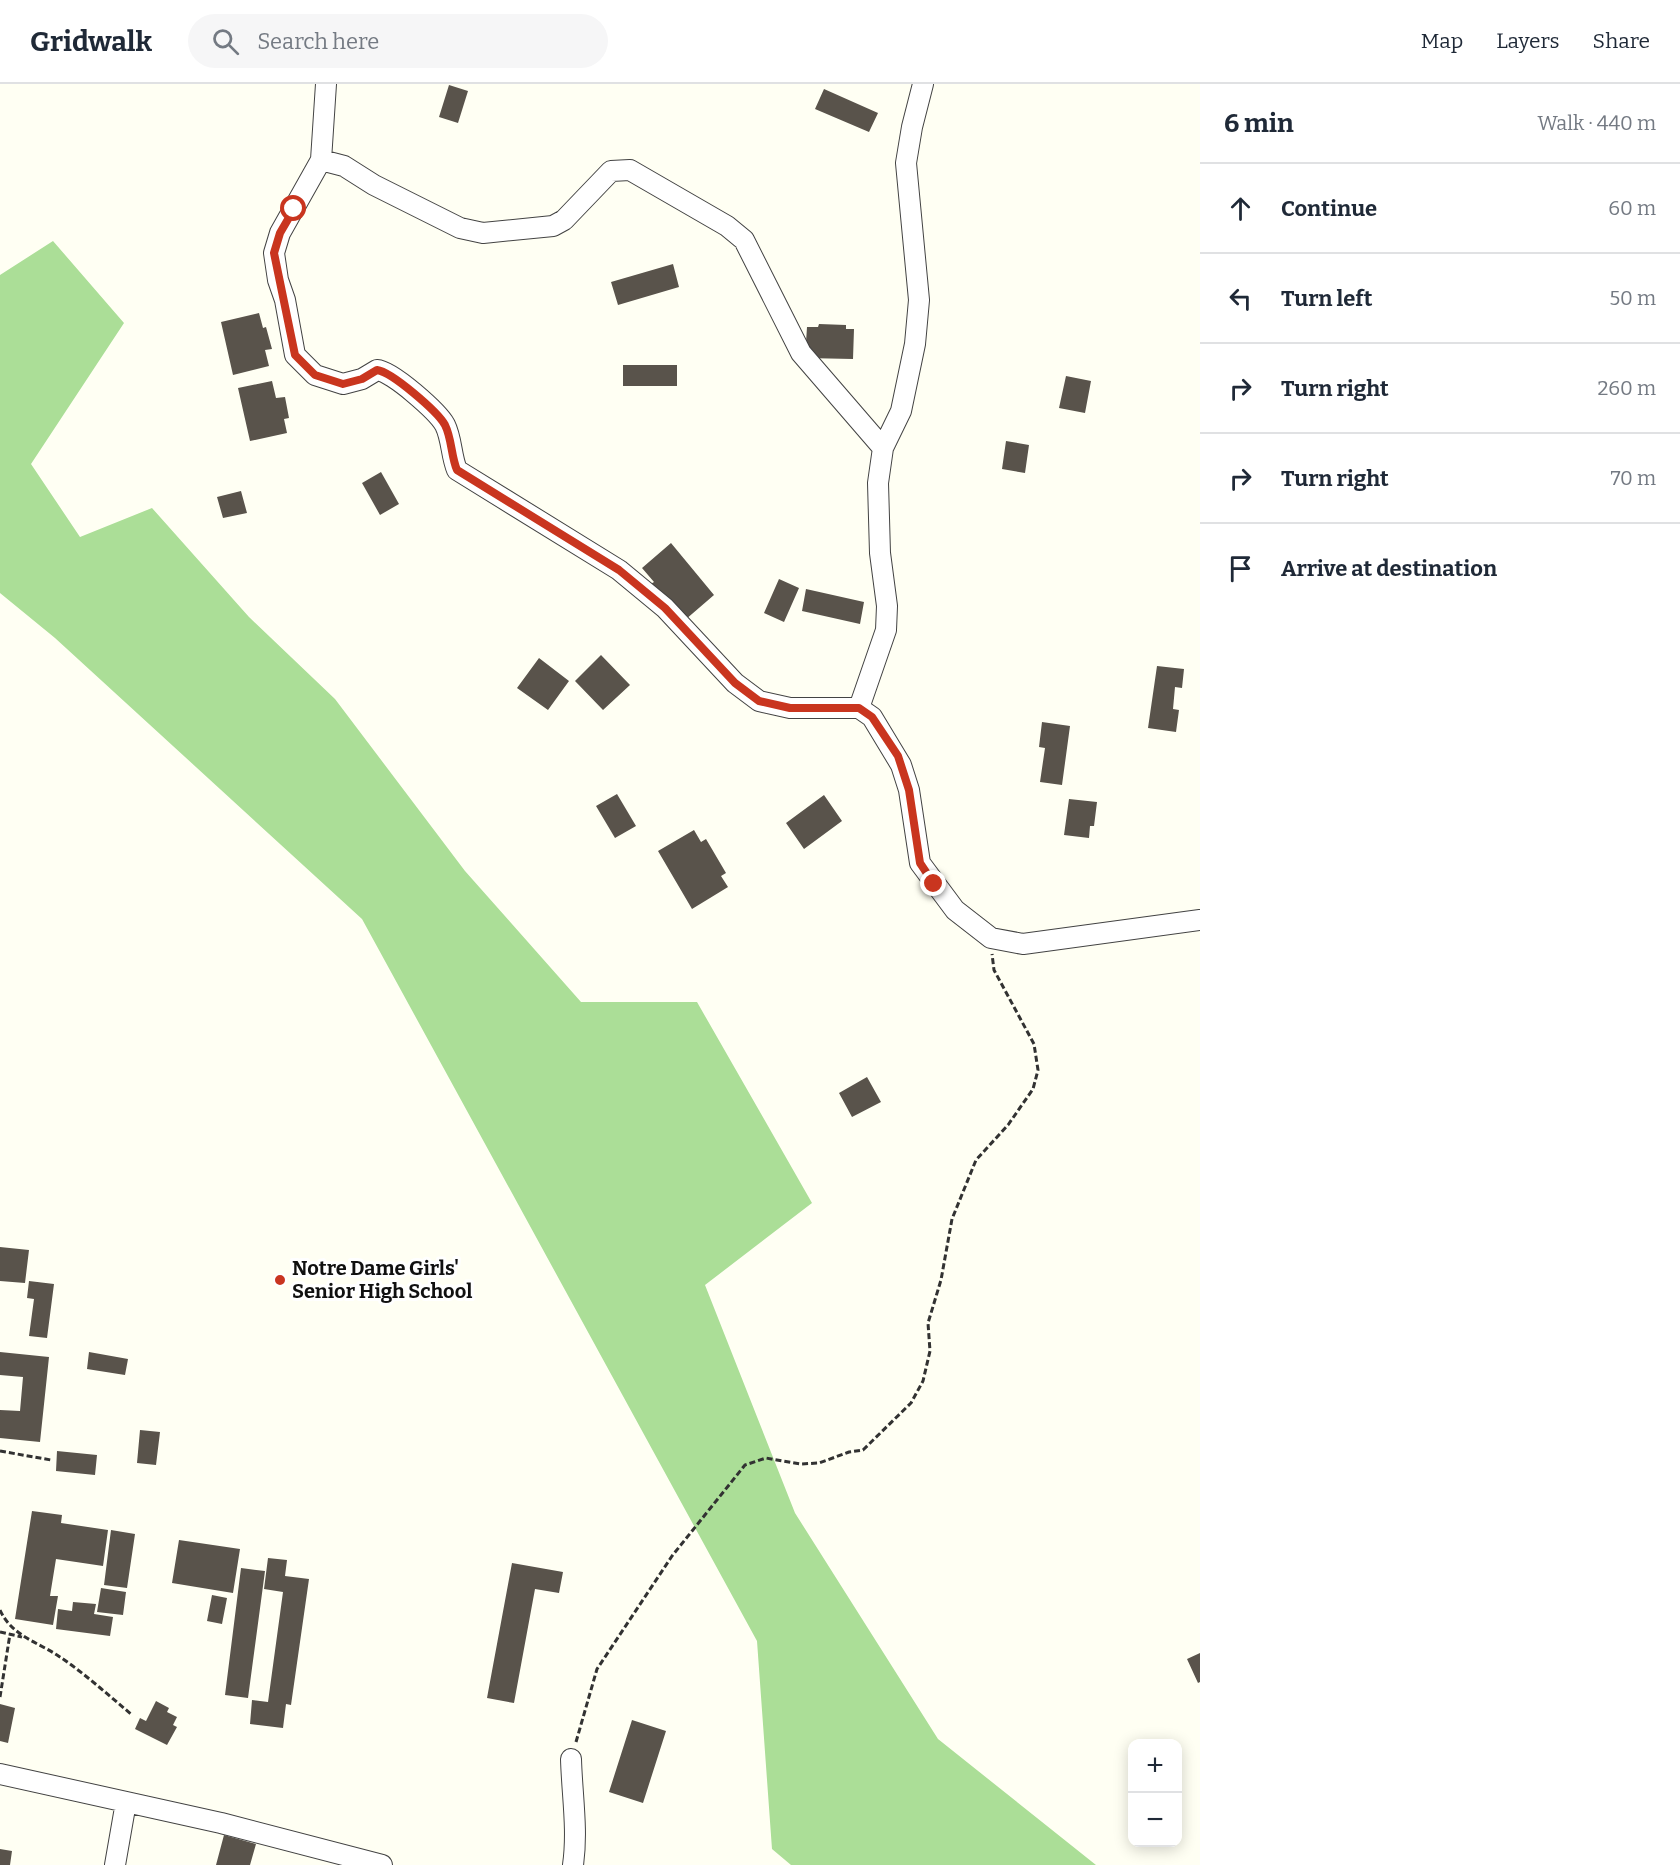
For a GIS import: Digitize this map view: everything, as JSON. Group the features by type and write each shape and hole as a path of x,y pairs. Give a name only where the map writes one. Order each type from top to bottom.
{"street":[{"path":"326,84 321,160 280,233 274,253 295,355 315,375 343,384 362,379 377,370 392,376 442,420 448,431 457,470 619,570 665,608 735,683 759,701 790,708 859,708 872,717 898,756 909,790 920,863 955,910 991,938 1023,944 1200,920"},
{"path":"859,708 886,630 886,606 880,553 879,494 883,448 901,411 915,344 919,300 906,163 923,84"},
{"path":"321,160 344,166 374,185 460,228 483,233 553,226 564,220 611,171 630,170 727,226 744,240 801,353 883,448"},
{"path":"571,1759 572,1801 577,1837 573,1865"},
{"path":"0,1774 221,1823 381,1865"},
{"path":"115,1865 126,1802"}],"path":[{"path":"571,1759 597,1669 672,1556 745,1465 766,1458 800,1464 819,1463 849,1452 863,1450 911,1403 923,1381 930,1351 928,1323 941,1280 952,1219 976,1160 1008,1125 1034,1089 1038,1070 1034,1044 994,970 991,938"},
{"path":"0,1451 51,1460"},
{"path":"0,1610 3,1618 24,1638"},
{"path":"0,1632 24,1638 58,1656 131,1714"},
{"path":"0,1697 10,1634"}],"green space":[{"path":"53,241 124,323 31,464 80,537 152,508 249,617 335,699 465,871 581,1002 697,1002 812,1203 705,1285 795,1513 938,1739 1096,1865 791,1865 772,1849 757,1641 362,919 55,638 0,593 0,275"}],"building":[{"path":"449,85 468,91 458,123 439,117"},
{"path":"824,89 878,113 869,132 815,109"},
{"path":"673,264 679,287 618,305 611,282"},
{"path":"259,313 263,328 266,327 272,349 265,350 269,366 233,375 221,322"},
{"path":"819,324 846,325 846,329 854,329 853,359 805,358 807,327 818,327"},
{"path":"623,365 677,365 677,386 623,386"},
{"path":"1066,376 1091,381 1085,413 1059,408"},
{"path":"272,381 276,398 285,397 289,418 284,419 287,433 250,441 238,388"},
{"path":"1006,441 1029,445 1025,473 1002,469"},
{"path":"381,472 399,504 380,515 362,483"},
{"path":"241,491 247,513 223,518 217,497"},
{"path":"671,543 714,595 685,620 649,585 654,582 642,568"},
{"path":"779,579 799,588 784,622 764,613"},
{"path":"806,589 864,602 860,624 802,611"},
{"path":"601,655 630,685 603,710 575,681"},
{"path":"539,658 569,681 548,710 517,688"},
{"path":"1157,666 1184,669 1182,688 1175,687 1173,709 1179,710 1176,732 1148,728"},
{"path":"1042,722 1070,726 1062,785 1040,782 1045,748 1039,747"},
{"path":"617,794 636,826 615,838 596,806"},
{"path":"824,795 842,821 804,849 786,823"},
{"path":"1069,799 1097,802 1094,826 1090,826 1089,838 1064,835"},
{"path":"694,830 701,842 706,839 726,873 721,876 728,887 692,909 658,851"},
{"path":"867,1077 881,1102 852,1117 839,1093"},
{"path":"0,1247 29,1250 25,1283 0,1281"},
{"path":"29,1281 54,1284 47,1338 29,1336 34,1299 27,1298"},
{"path":"0,1352 49,1357 40,1442 0,1438 0,1410 20,1411 23,1377 0,1375"},
{"path":"89,1352 128,1359 125,1375 87,1369"},
{"path":"140,1430 160,1432 156,1465 137,1463"},
{"path":"57,1451 97,1455 95,1475 56,1471"},
{"path":"32,1511 62,1515 61,1523 108,1530 103,1566 56,1559 50,1596 58,1596 53,1625 15,1619"},
{"path":"111,1530 135,1534 127,1588 104,1585"},
{"path":"179,1540 240,1549 233,1593 172,1583"},
{"path":"268,1558 287,1560 285,1576 309,1579 291,1705 286,1704 283,1728 250,1724 252,1700 268,1702 283,1592 264,1589"},
{"path":"512,1563 563,1572 559,1593 535,1589 514,1703 487,1698"},
{"path":"241,1568 265,1571 248,1698 225,1695"},
{"path":"101,1588 126,1592 123,1615 97,1612"},
{"path":"212,1595 227,1598 222,1624 207,1621"},
{"path":"73,1602 96,1604 94,1614 113,1617 110,1636 56,1629 58,1609 72,1611"},
{"path":"1200,1653 1200,1682 1198,1683 1187,1659"},
{"path":"156,1701 169,1708 167,1712 177,1717 173,1725 177,1727 167,1745 135,1729 140,1718 146,1721"},
{"path":"0,1704 15,1708 8,1743 0,1741"},
{"path":"632,1720 666,1731 643,1803 609,1792"},
{"path":"224,1835 256,1844 250,1865 216,1865"},
{"path":"0,1849 12,1851 10,1865 0,1865"}],"place":[{"name":"Notre Dame Girls' Senior High School","path":"280,1280"}],"route":[{"path":"294,209 280,233 274,253 295,355 315,375 343,384 362,379 377,370 392,376 442,420 448,431 457,470 619,570 665,608 735,683 759,701 790,708 859,708 872,717 898,756 909,790 920,863 934,884"}]}
